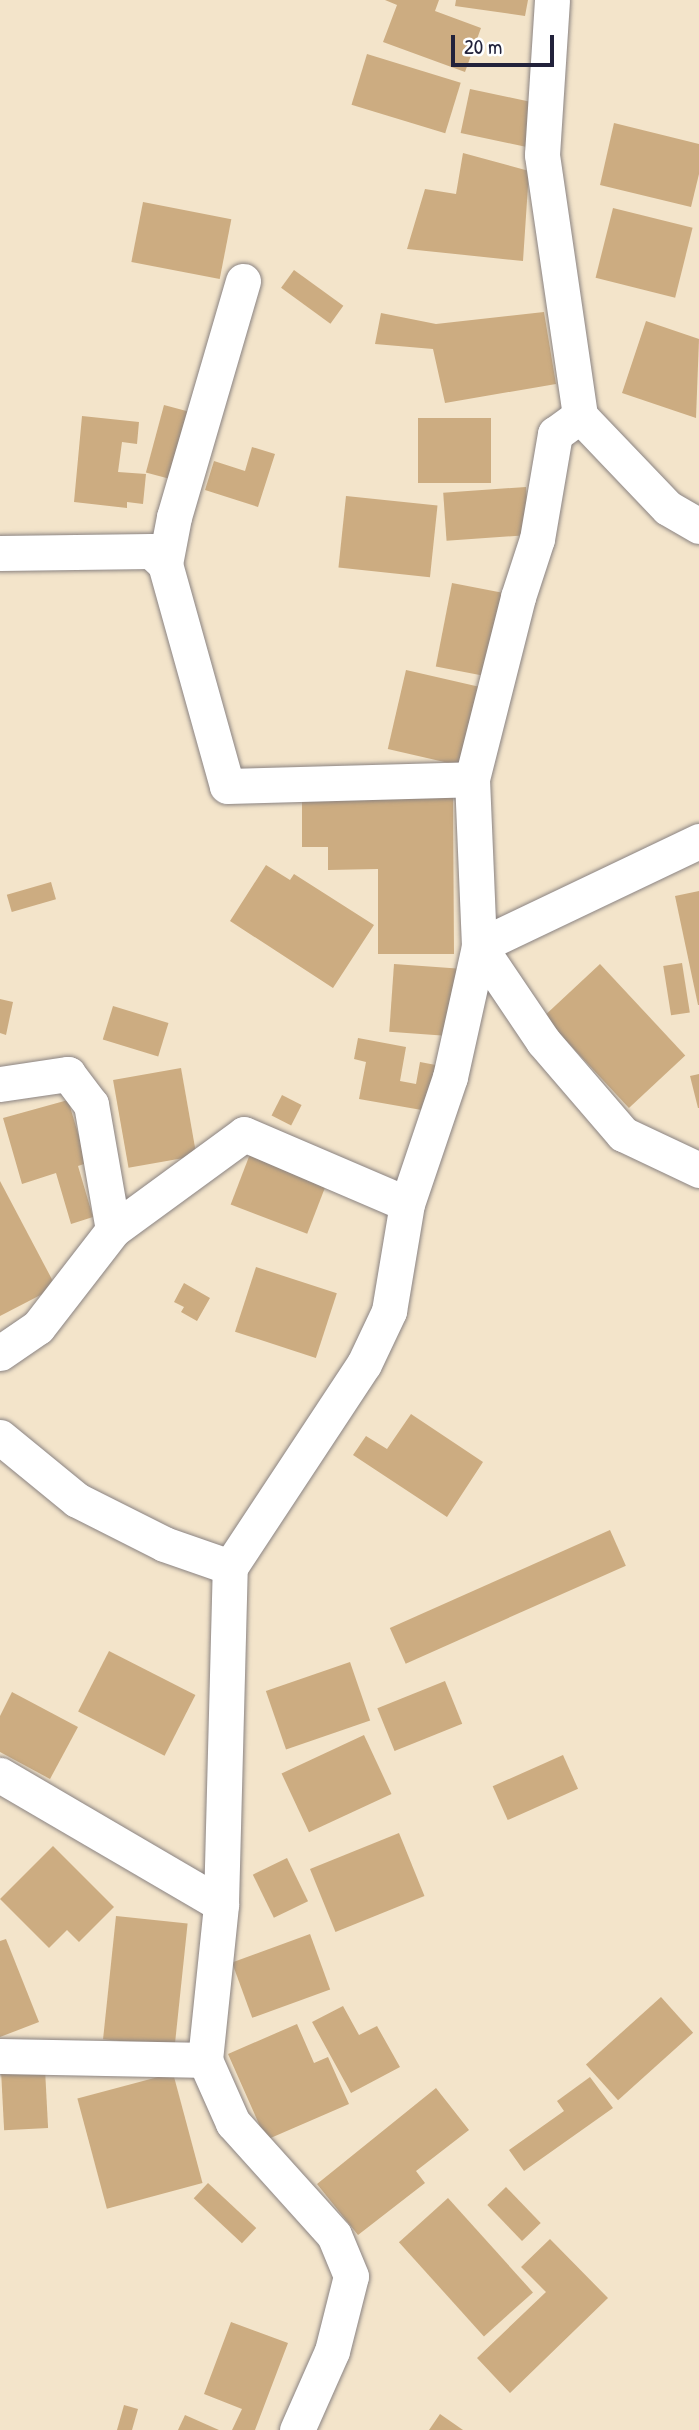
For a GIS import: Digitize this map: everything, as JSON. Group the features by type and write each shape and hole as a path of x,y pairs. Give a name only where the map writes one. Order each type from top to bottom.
{"street":[{"path":"552,0 542,155 580,416 668,509 699,526"},
{"path":"243,281 174,517 165,564 227,786 472,779"},
{"path":"297,2430 332,2351 351,2276 334,2235 233,2123 205,2060 221,1904 230,1567 364,1364 389,1311 407,1204 450,1077 480,946 472,862 472,779 518,597 537,539 555,434 580,416"},
{"path":"0,553 151,551 165,564"},
{"path":"480,946 699,841"},
{"path":"480,946 543,1041 623,1134 699,1170"},
{"path":"0,1084 68,1074 91,1104 113,1230"},
{"path":"0,1353 38,1327 113,1230 244,1134 407,1204"},
{"path":"0,1437 77,1500 164,1544 230,1567"},
{"path":"0,1774 221,1904"},
{"path":"0,2056 205,2060"}],"building":[{"path":"385,0 439,0 435,11 481,28 465,72 383,42 397,5"},
{"path":"456,0 528,0 525,16 455,6"},
{"path":"367,54 461,83 445,133 352,105"},
{"path":"470,89 539,104 530,148 461,133"},
{"path":"614,123 699,144 699,174 691,207 600,185"},
{"path":"463,153 529,171 523,261 407,249 425,189 456,194"},
{"path":"143,202 231,219 220,279 131,262"},
{"path":"613,208 693,228 675,298 596,278"},
{"path":"294,270 343,306 330,324 281,288"},
{"path":"544,312 556,384 445,403 433,349 375,344 381,313 436,324"},
{"path":"646,321 699,339 696,418 622,393"},
{"path":"164,405 191,412 173,480 146,473"},
{"path":"82,416 139,422 137,444 122,442 118,472 146,474 143,504 127,502 127,508 74,502"},
{"path":"418,418 491,418 491,483 418,483"},
{"path":"252,447 275,454 258,507 205,490 214,461 245,471"},
{"path":"526,487 529,535 447,541 443,493"},
{"path":"346,496 437,506 430,577 338,568"},
{"path":"452,583 509,594 493,678 436,666"},
{"path":"406,670 480,687 462,766 388,749"},
{"path":"453,796 454,954 378,954 378,869 328,870 328,847 302,847 302,797"},
{"path":"266,865 290,880 294,874 374,925 333,988 230,921"},
{"path":"51,882 56,899 12,912 7,895"},
{"path":"699,891 699,1005 698,1005 675,896"},
{"path":"682,963 690,1012 671,1015 663,966"},
{"path":"394,964 457,968 452,1036 389,1032"},
{"path":"600,964 685,1055 629,1108 544,1017"},
{"path":"0,999 13,1002 6,1035 0,1033"},
{"path":"113,1006 168,1023 158,1056 103,1039"},
{"path":"358,1038 406,1047 400,1081 416,1084 420,1062 441,1066 433,1112 359,1099 366,1062 354,1059"},
{"path":"181,1068 196,1156 129,1168 113,1080"},
{"path":"699,1074 699,1108 698,1108 690,1076"},
{"path":"282,1095 302,1105 291,1125 272,1115"},
{"path":"68,1100 87,1163 78,1166 93,1217 71,1224 56,1173 22,1184 3,1118"},
{"path":"250,1154 327,1183 307,1234 231,1204"},
{"path":"0,1181 56,1287 0,1316"},
{"path":"256,1267 337,1293 316,1358 235,1332"},
{"path":"184,1283 210,1298 197,1321 181,1312 184,1307 174,1302"},
{"path":"411,1414 483,1462 447,1517 353,1455 366,1436 387,1449"},
{"path":"610,1530 626,1566 406,1664 390,1628"},
{"path":"109,1651 195,1695 165,1756 78,1712"},
{"path":"350,1662 370,1721 286,1750 266,1691"},
{"path":"445,1681 462,1724 395,1751 377,1708"},
{"path":"12,1692 78,1727 50,1779 0,1752 0,1716"},
{"path":"364,1735 391,1794 309,1832 282,1773"},
{"path":"563,1755 578,1789 508,1820 493,1786"},
{"path":"399,1833 424,1896 335,1932 310,1869"},
{"path":"53,1846 114,1907 79,1942 67,1930 49,1948 0,1899"},
{"path":"287,1858 308,1901 274,1918 253,1875"},
{"path":"116,1916 188,1924 175,2047 103,2039"},
{"path":"310,1934 330,1989 252,2018 232,1962"},
{"path":"6,1939 39,2022 0,2037 0,1941"},
{"path":"661,1997 693,2033 618,2100 586,2065"},
{"path":"343,2006 359,2035 377,2026 400,2067 351,2093 312,2022"},
{"path":"297,2024 314,2063 328,2057 349,2104 266,2140 228,2054"},
{"path":"45,2069 48,2128 4,2130 1,2071"},
{"path":"173,2073 203,2183 107,2209 77,2099"},
{"path":"590,2077 613,2108 524,2171 509,2150 564,2111 557,2101"},
{"path":"436,2088 469,2130 416,2171 425,2183 358,2235 317,2184"},
{"path":"208,2183 256,2228 242,2243 194,2198"},
{"path":"506,2187 541,2223 522,2241 487,2205"},
{"path":"448,2198 533,2292 484,2337 399,2242"},
{"path":"550,2239 608,2298 510,2393 477,2358 546,2292 521,2267"},
{"path":"231,2322 288,2343 255,2430 232,2430 242,2409 204,2394"},
{"path":"124,2405 138,2409 132,2430 117,2430"},
{"path":"440,2414 463,2430 429,2430"},
{"path":"185,2415 219,2430 178,2430"}]}
